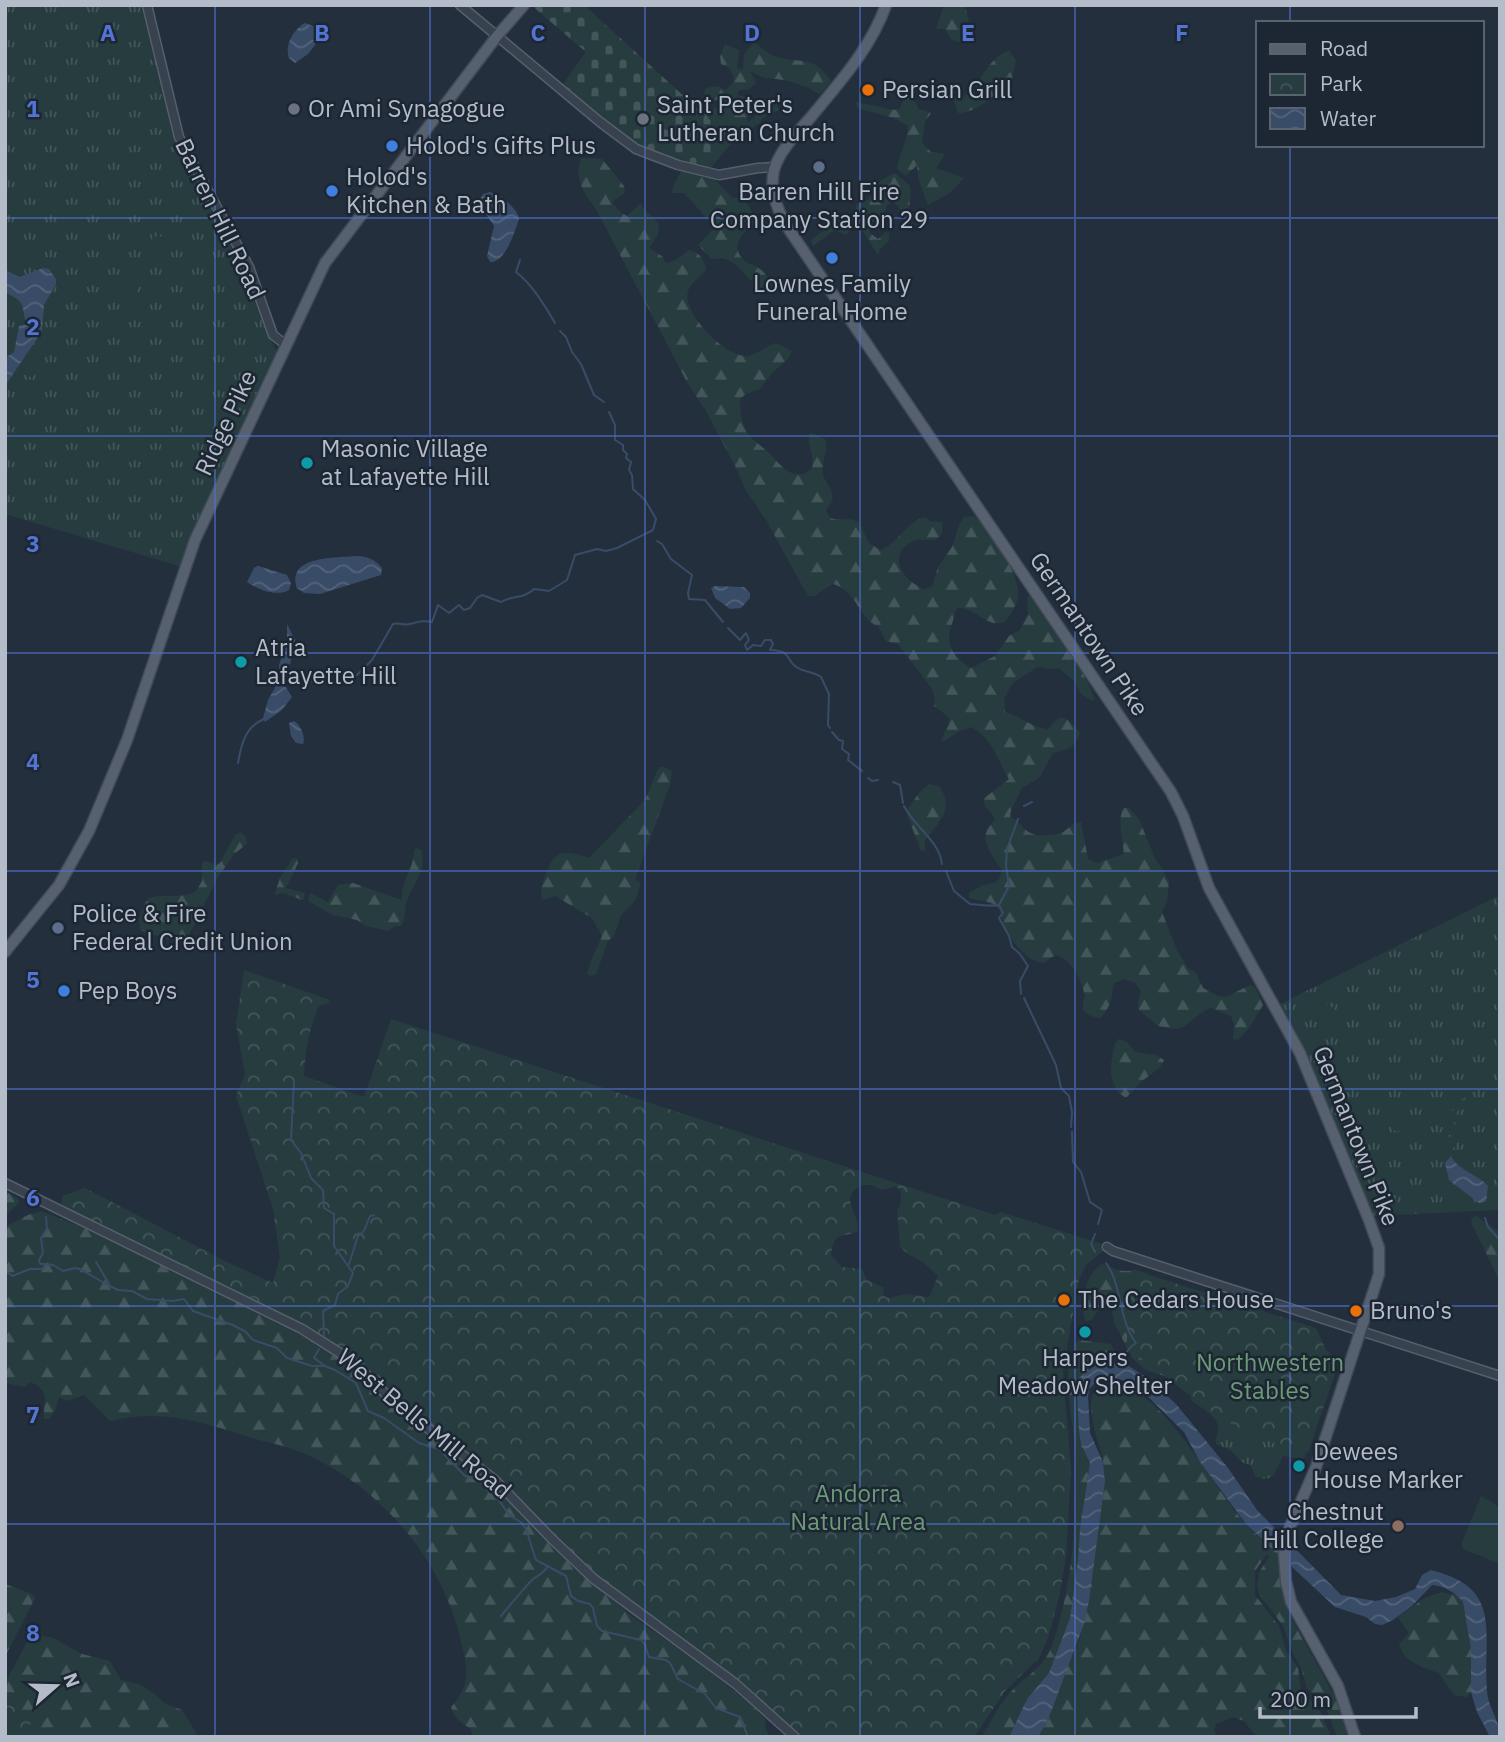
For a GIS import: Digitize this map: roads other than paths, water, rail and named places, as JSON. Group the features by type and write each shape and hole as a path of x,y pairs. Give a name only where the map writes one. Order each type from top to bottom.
{"main road":[{"name":"Ridge Pike","path":"5,951 71,866 113,778 195,540 330,256 497,36 524,5"},
{"path":"775,167 794,137 852,67 872,36 886,5"},
{"name":"Germantown Pike","path":"775,167 775,198 785,224 1175,799 1209,888 1300,1053 1376,1237 1380,1253 1379,1269 1316,1467 1287,1536 1284,1563 1294,1609 1341,1695 1354,1737"}],"street":[{"name":"Barren Hill Road","path":"147,5 179,137 249,268 273,335 286,345"},
{"path":"460,5 600,122 641,152 719,175 775,167"},
{"name":"West Bells Mill Road","path":"5,1183 302,1329 344,1354 396,1404 494,1479 594,1578 736,1684 795,1737"},
{"path":"1107,1247 1500,1376"}],"water":[{"path":"305,23 316,27 321,37 308,54 295,63 289,58 289,43 294,33"},
{"path":"490,192 508,202 519,218 505,252 500,258 490,262 487,256 494,226 478,202 483,194"},
{"path":"43,268 49,269 56,279 56,284 44,305 42,331 5,386 5,359 14,352 19,326 26,324 22,304 5,292 5,270 20,277"},
{"path":"357,556 377,563 382,568 381,575 320,594 304,593 297,588 296,577 299,569 306,564 326,558"},
{"path":"258,566 287,575 291,583 289,590 268,592 247,582 254,568"},
{"path":"744,587 750,593 750,598 741,608 730,609 715,598 711,588"},
{"path":"287,624 295,640 289,669 286,671 279,669 279,665 287,641"},
{"path":"282,681 292,697 282,710 265,722 263,718 268,700 278,682"},
{"path":"294,721 302,731 303,744 296,743 291,736 289,723"},
{"path":"1451,1156 1458,1165 1488,1186 1486,1202 1479,1203 1449,1180 1445,1163"},
{"path":"1117,1363 1127,1365 1146,1377 1176,1404 1228,1468 1257,1510 1341,1595 1375,1601 1396,1597 1415,1589 1422,1575 1431,1570 1454,1578 1470,1588 1480,1601 1485,1616 1487,1691 1500,1737 1490,1737 1477,1712 1471,1692 1471,1649 1463,1602 1457,1596 1445,1588 1432,1585 1412,1606 1382,1625 1335,1607 1246,1524 1200,1462 1184,1432 1140,1389 1129,1382 1114,1378 1097,1381 1089,1389 1088,1396 1090,1433 1103,1462 1105,1482 1084,1624 1048,1720 1038,1737 1009,1737 1027,1699 1049,1673 1070,1618 1090,1463 1081,1444 1076,1380 1095,1366"}],"waterway":[{"path":"520,260 516,272 533,289 555,323"},
{"path":"560,331 581,364 594,395 604,402"},
{"path":"307,681 339,683 357,675 372,660 393,624 432,622 438,605 449,613 459,605 464,610 470,608 482,595 501,602 534,589 549,591 567,580 575,555 597,549 606,551 617,548 653,530 656,519 645,500 633,489 629,470 631,462 626,458 623,445 615,440 615,425 609,412"},
{"path":"657,541 662,544 671,559 692,575 689,599 705,600 723,622"},
{"path":"728,628 740,640 746,633 749,640 745,645 747,650 753,645 761,646 765,640 771,640 773,644 770,650 783,652 798,668 821,677 829,694 830,728"},
{"path":"238,763 248,732 264,719"},
{"path":"832,732 843,741 842,749 849,754 848,760 862,771"},
{"path":"868,778 872,781 878,780"},
{"path":"893,782 900,785 903,803"},
{"path":"1024,806 1032,802"},
{"path":"904,806 932,841 942,864"},
{"path":"999,905 1009,886 1007,849 1018,819"},
{"path":"946,871 954,891 970,904 999,905 1003,913 999,918 1012,947 1028,966 1020,981 1021,994"},
{"path":"1024,998 1056,1065 1061,1088 1069,1096 1071,1127"},
{"path":"294,1081 291,1140 301,1153 311,1178 323,1190 324,1208 334,1214 334,1246 353,1273 348,1286 338,1294 335,1305 323,1311 324,1335"},
{"path":"1072,1132 1073,1162 1081,1172 1090,1202 1102,1210 1098,1224"},
{"path":"349,1264 358,1236 364,1231 370,1216 374,1215"},
{"path":"45,1264 40,1264 39,1260 43,1253 41,1238 47,1229 46,1217"},
{"path":"1485,1218 1488,1227 1500,1240"},
{"path":"1095,1234 1091,1244 1095,1252"},
{"path":"96,1262 109,1284"},
{"path":"1106,1263 1115,1282 1126,1324 1136,1343 1117,1364"},
{"path":"5,1270 12,1276 30,1269 42,1269 46,1264 63,1271 75,1268 118,1290 132,1291 147,1299 184,1299 193,1311 233,1325 246,1332 253,1340 277,1348 287,1358 312,1366 325,1366 356,1383 368,1411 384,1418 419,1443 439,1449 465,1476 480,1480 487,1490 497,1497 509,1515 526,1529 536,1560 566,1576 571,1596 590,1604 597,1626 602,1631 641,1640 649,1657 666,1660 678,1679 705,1694 716,1708 740,1717 748,1737"},
{"path":"319,1349 314,1358 325,1366"},
{"path":"501,1616 530,1582 547,1567"}],"place":[{"name":"Persian Grill","path":"868,90"},
{"name":"Or Ami Synagogue","path":"294,109"},
{"name":"Saint Peter's Lutheran Church","path":"643,119"},
{"name":"Holod's Gifts Plus","path":"392,146"},
{"name":"Barren Hill Fire Company Station 29","path":"819,167"},
{"name":"Holod's Kitchen & Bath","path":"332,191"},
{"name":"Lownes Family Funeral Home","path":"832,258"},
{"name":"Masonic Village at Lafayette Hill","path":"307,463"},
{"name":"Atria Lafayette Hill","path":"241,662"},
{"name":"Police & Fire Federal Credit Union","path":"58,928"},
{"name":"Pep Boys","path":"64,991"},
{"name":"The Cedars House","path":"1064,1300"},
{"name":"Bruno's","path":"1356,1311"},
{"name":"Harpers Meadow Shelter","path":"1085,1332"},
{"name":"Dewees House Marker","path":"1299,1466"},
{"name":"Chestnut Hill College","path":"1398,1526"}],"park label":[{"name":"Northwestern Stables","path":"1270,1377"},
{"name":"Andorra Natural Area","path":"858,1508"}]}
